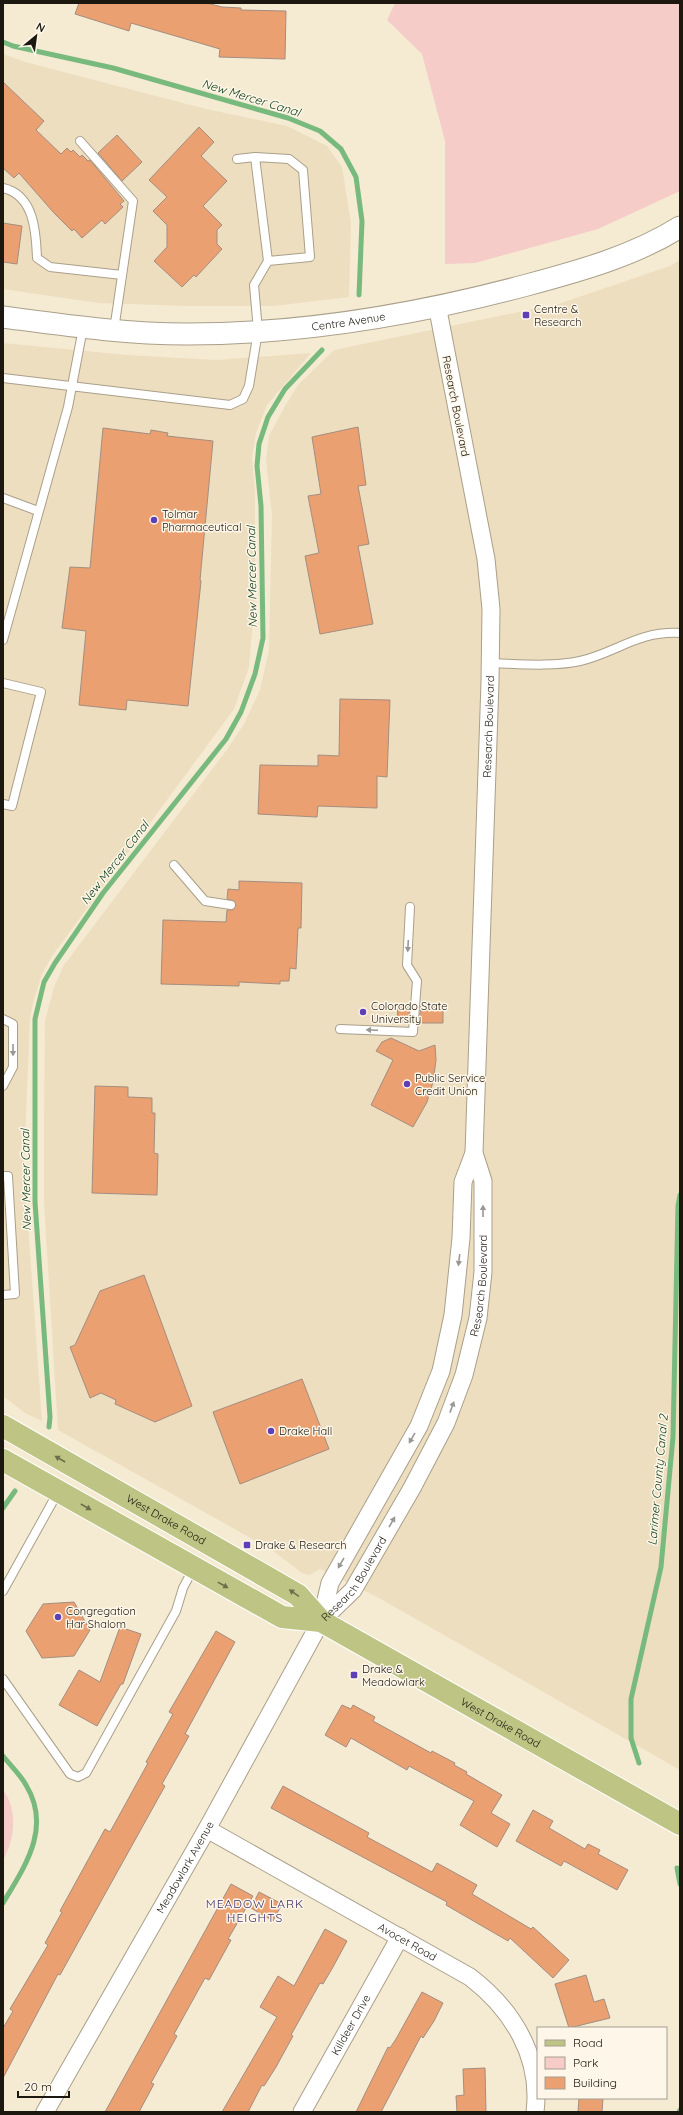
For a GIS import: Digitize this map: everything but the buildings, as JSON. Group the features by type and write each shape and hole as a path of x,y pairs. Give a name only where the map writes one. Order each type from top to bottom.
{"main road":[{"name":"West Drake Road","path":"3,1426 298,1594 321,1621 680,1824"},
{"name":"West Drake Road","path":"3,1460 282,1617 321,1621"},
{"path":"58,1492 61,1487 69,1482 79,1481 94,1483 121,1493"}],"street":[{"name":"Centre Avenue","path":"3,317 83,328 186,334 258,331 322,325 488,295 593,265 630,252 680,227"},
{"name":"Research Boulevard","path":"321,1621 330,1582 419,1426 441,1371 453,1315 461,1238 463,1182 474,1153 491,663 491,609 486,559 437,305"},
{"name":"Research Boulevard","path":"321,1621 353,1590 408,1494 446,1423 464,1375 478,1318 483,1272 483,1181 474,1153"},
{"name":"Meadowlark Avenue","path":"45,2112 207,1829 321,1621"},
{"name":"Avocet Road","path":"207,1829 470,1977 498,2000 521,2034 530,2057 535,2082 535,2112"},
{"name":"Killdeer Drive","path":"302,2112 400,1937"}],"lane":[{"path":"80,141 133,201 114,330"},
{"path":"3,378 230,405 237,403 243,398 249,386 258,331 254,285 268,262 255,157"},
{"path":"237,159 255,157 289,159 303,170 310,257 268,262"},
{"path":"3,188 13,190 26,203 33,220 37,238 37,258 50,267 122,275"},
{"path":"4,635 68,406 83,328"},
{"path":"3,498 38,511"},
{"path":"491,663 561,664 581,660 645,636 660,632 680,633"},
{"path":"3,683 41,692 12,806 3,804"},
{"path":"174,864 205,901 231,905"},
{"path":"340,1029 413,1032 417,981 407,965 410,907"},
{"path":"3,1019 13,1024 13,1067 3,1086"},
{"path":"3,1176 8,1176 15,1294 3,1295"},
{"path":"3,1591 58,1492"},
{"path":"3,1679 70,1774 78,1777 86,1773 176,1611 183,1588 194,1568"}],"shaded area":[{"path":"3,54 25,62 206,109 287,126 327,146 342,167 351,223 349,297 274,306 188,306 99,303 3,289"},
{"name":"Colorado State University","path":"680,260 680,1770 379,1598 320,1569 309,1575 302,1573 272,1550 58,1430 44,1203 44,1119 45,1021 54,987 64,965 226,751 244,724 260,690 269,650 272,515 266,460 269,436 298,385 334,350 558,304 670,266"},
{"path":"3,343 127,355 216,360 311,353 267,405 256,433 252,456 255,492 255,599 249,667 234,709 52,956 42,974 34,999 30,1017 24,1167 42,1421 25,1413 3,1396"}],"green space":[{"path":"395,3 680,3 680,191 598,229 475,263 445,264 445,141 422,54 387,20"},
{"path":"3,1790 11,1806 13,1825 10,1843 3,1860"}],"waterway":[{"name":"New Mercer Canal","path":"3,42 13,46 113,68 288,118 320,131 341,149 356,177 362,221 359,295"},
{"name":"New Mercer Canal","path":"49,1427 50,1417 35,1202 35,1019 44,982 55,963 103,893 226,739 241,712 255,674 263,638 261,506 257,466 259,444 268,417 285,389 322,350"},
{"name":"Larimer County Canal 2","path":"639,1763 631,1738 631,1699 661,1567 673,1437 678,1206 680,1195"},
{"name":"New Mercer Canal","path":"3,1508 15,1491"},
{"name":"New Mercer Canal","path":"3,1756 24,1781 33,1801 36,1816 36,1831 27,1861 3,1903"},
{"name":"Larimer County Canal 2","path":"677,1868 680,1884"}],"place":[{"name":"Centre & Research","path":"526,315"},
{"name":"Tolmar Pharmaceutical","path":"154,520"},
{"name":"Colorado State University","path":"363,1012"},
{"name":"Public Service Credit Union","path":"407,1084"},
{"name":"Drake Hall","path":"271,1431"},
{"name":"Drake & Research","path":"247,1545"},
{"name":"Congregation Har Shalom","path":"58,1617"},
{"name":"Drake & Meadowlark","path":"354,1675"}],"district":[{"name":"MEADOW LARK HEIGHTS","path":"255,1911"}]}
